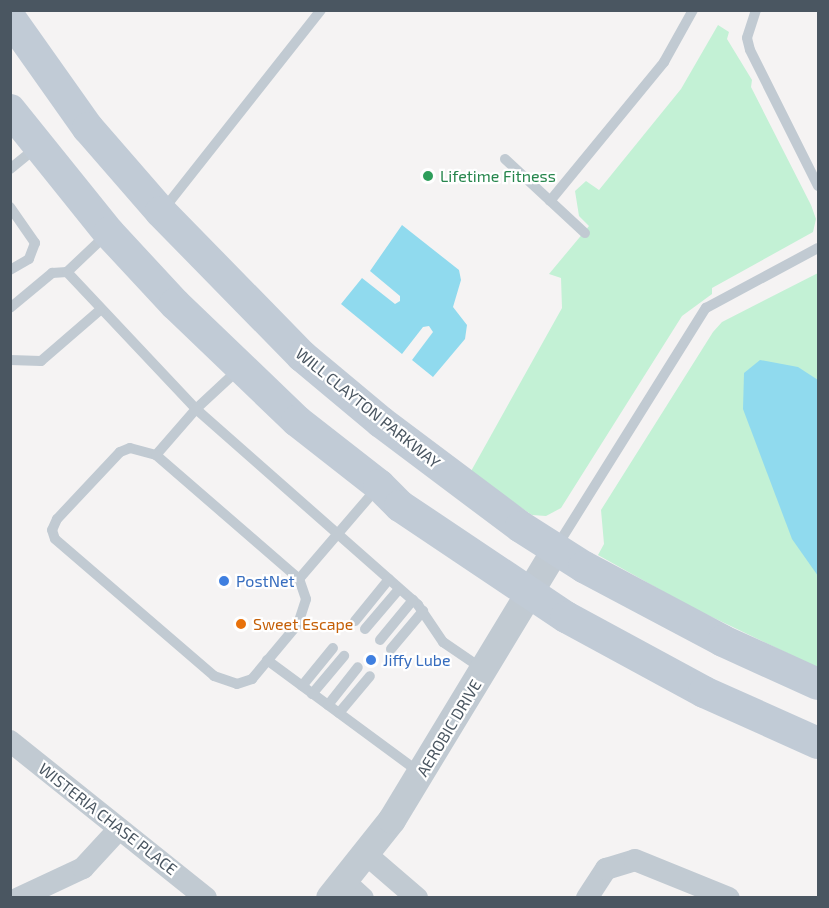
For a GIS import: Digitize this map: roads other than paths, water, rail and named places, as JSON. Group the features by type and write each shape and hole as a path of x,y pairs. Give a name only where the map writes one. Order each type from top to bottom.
{"main road":[{"name":"WILL CLAYTON PARKWAY","path":"10,18 88,128 161,212 302,356 381,422 556,549 723,641 819,684"},
{"path":"10,110 109,233 240,368 297,421 379,485 400,506 528,595 704,692 819,744"}],"street":[{"name":"AEROBIC DRIVE","path":"346,892 367,855 421,774 556,549"},
{"name":"WISTERIA CHASE PLACE","path":"10,741 206,897"},
{"path":"19,897 83,868 100,854 119,829"},
{"path":"367,855 417,897"},
{"path":"587,897 606,869 623,862 655,866 729,897"}],"lane":[{"path":"161,212 321,10"},
{"path":"550,201 664,62 693,10"},
{"path":"756,10 747,38 750,50 819,186"},
{"path":"10,169 38,147"},
{"path":"505,159 585,233"},
{"path":"10,207 35,243 29,258 10,270"},
{"path":"10,308 52,273 67,272 109,233"},
{"path":"556,549 568,523 705,308 819,248"},
{"path":"67,272 100,310 196,408 413,600 443,642 484,670"},
{"path":"10,360 36,364 100,310"},
{"path":"156,455 196,408 240,368"},
{"path":"129,448 156,455 299,579 306,599 304,611 252,678 237,684 214,676 55,540 52,530 57,519 120,452 129,448"},
{"path":"299,579 379,485"},
{"path":"355,621 388,579"},
{"path":"365,629 399,589"},
{"path":"380,640 413,600"},
{"path":"391,650 423,611"},
{"path":"303,686 333,648"},
{"path":"312,694 344,656"},
{"path":"267,660 421,774"},
{"path":"328,705 358,667"},
{"path":"339,713 370,676"}],"water":[{"path":"402,225 459,270 461,280 453,307 467,325 465,339 433,377 412,360 433,332 429,326 423,327 402,354 341,304 362,278 395,304 400,301 400,296 370,271"},
{"path":"760,360 798,367 818,380 818,576 792,539 743,409 744,373"}],"place":[{"name":"Lifetime Fitness","path":"428,176"},
{"name":"PostNet","path":"224,581"},
{"name":"Sweet Escape","path":"241,624"},
{"name":"Jiffy Lube","path":"371,660"}]}
